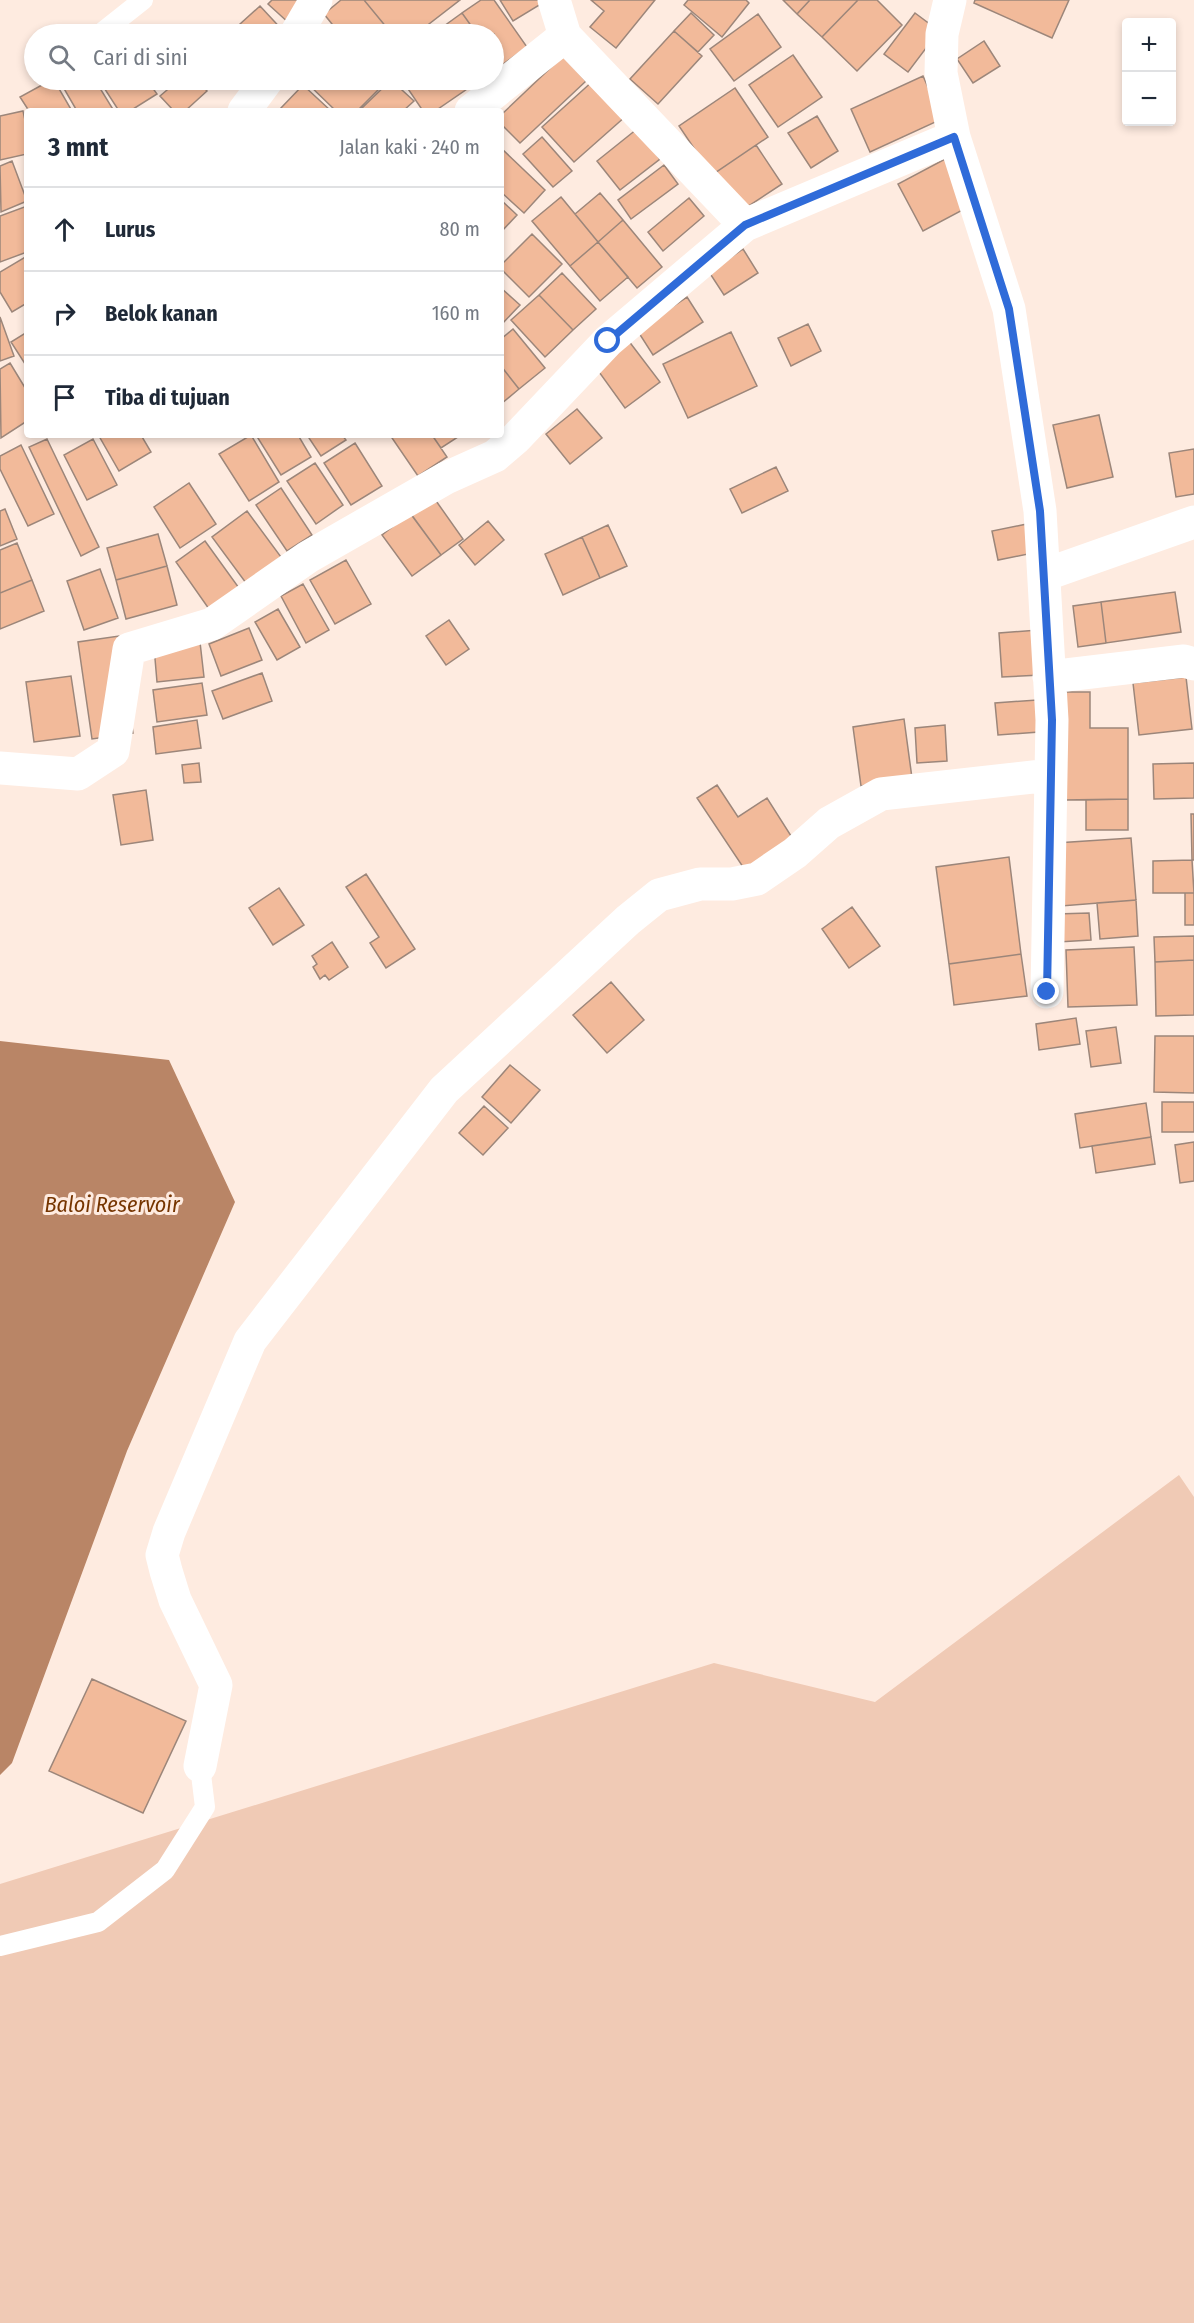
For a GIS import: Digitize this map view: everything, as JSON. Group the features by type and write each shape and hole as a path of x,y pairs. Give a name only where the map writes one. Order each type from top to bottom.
{"street":[{"path":"302,24 316,0"},
{"path":"554,0 565,36 745,225"},
{"path":"950,0 940,54 954,137 1009,309 1040,511 1052,720 1047,992"},
{"path":"504,85 565,36"},
{"path":"246,108 260,90"},
{"path":"475,108 497,90"},
{"path":"0,768 78,774 113,751 129,649 212,624 308,557 446,478 495,456 516,438 608,341 745,225 954,137"},
{"path":"1044,575 1194,522"},
{"path":"1049,677 1184,661 1194,664"},
{"path":"200,1766 216,1685 175,1600 166,1571 162,1555 169,1532 250,1341 444,1090 628,920 659,895 700,884 732,884 758,879 795,853 829,823 881,794 1051,775"}],"lane":[{"path":"113,24 143,0"},
{"path":"0,1946 98,1922 165,1870 205,1807 200,1766"}],"shaded area":[{"path":"1179,1475 1194,1497 1194,2323 0,2323 0,1884 714,1663 875,1702"}],"water":[{"name":"Baloi Reservoir","path":"0,1041 169,1060 235,1202 127,1451 12,1763 0,1775"}],"building":[{"path":"272,0 312,0 290,24 268,4"},
{"path":"341,0 364,0 384,24 332,24 324,14"},
{"path":"364,0 460,0 429,24 384,24"},
{"path":"481,0 494,0 527,47 504,63 504,24 470,24 462,13"},
{"path":"500,0 539,0 541,4 513,21"},
{"path":"591,0 655,0 616,48 590,27 604,11"},
{"path":"688,0 746,0 749,3 722,37 684,5"},
{"path":"783,0 810,0 797,14"},
{"path":"810,0 858,0 822,37 797,14"},
{"path":"858,0 877,0 902,25 857,71 822,37"},
{"path":"975,0 1069,0 1052,38 974,3"},
{"path":"260,6 277,24 240,24"},
{"path":"462,13 470,24 447,24"},
{"path":"691,13 714,35 698,52 674,31"},
{"path":"915,13 939,31 908,72 884,54"},
{"path":"758,14 781,47 734,81 710,49"},
{"path":"674,31 702,56 658,104 630,79"},
{"path":"984,41 1000,66 973,83 957,59"},
{"path":"793,55 822,97 778,127 749,85"},
{"path":"563,56 586,81 520,143 504,127 504,112"},
{"path":"923,76 942,119 870,152 851,109"},
{"path":"594,80 626,116 574,162 542,127"},
{"path":"735,88 768,137 712,175 679,126"},
{"path":"33,90 60,90 70,108 27,108 20,97"},
{"path":"65,90 101,90 112,108 75,108"},
{"path":"105,90 154,90 157,94 135,108 117,108"},
{"path":"167,90 207,91 188,108 171,108 160,96"},
{"path":"298,90 308,90 328,108 281,108"},
{"path":"314,90 378,90 360,108 333,108"},
{"path":"381,90 402,90 414,101 406,108 362,108"},
{"path":"409,90 466,90 439,108 421,108"},
{"path":"23,111 24,155 0,160 0,116"},
{"path":"817,116 838,151 811,168 788,133"},
{"path":"637,129 660,159 620,190 597,161"},
{"path":"542,137 572,171 553,187 523,154"},
{"path":"756,145 782,184 738,213 712,175"},
{"path":"504,151 545,190 524,213 504,195"},
{"path":"947,158 972,205 923,231 898,184"},
{"path":"12,161 24,193 24,202 1,212 0,166"},
{"path":"664,165 678,184 631,219 618,200"},
{"path":"600,193 623,220 598,242 575,214"},
{"path":"561,197 598,242 570,266 532,221"},
{"path":"689,198 704,216 663,251 648,232"},
{"path":"504,203 517,215 504,229"},
{"path":"24,207 24,253 0,262 0,216"},
{"path":"623,220 662,267 637,288 598,242"},
{"path":"532,234 562,264 529,297 504,272 504,262"},
{"path":"598,242 628,277 600,301 570,266"},
{"path":"743,249 758,273 724,295 709,272"},
{"path":"24,258 24,305 12,312 0,292 0,272"},
{"path":"562,273 596,309 573,330 539,295"},
{"path":"504,291 520,305 504,322"},
{"path":"539,295 573,330 545,357 511,320"},
{"path":"687,297 703,322 653,355 637,330"},
{"path":"0,317 14,356 0,361"},
{"path":"808,324 821,351 791,366 778,338"},
{"path":"513,329 545,368 519,389 504,370 504,336"},
{"path":"731,332 757,386 688,418 663,364"},
{"path":"24,334 24,362 11,342"},
{"path":"628,340 660,382 625,408 594,365"},
{"path":"10,363 24,386 24,423 1,438 0,369"},
{"path":"504,370 519,389 504,402"},
{"path":"577,409 602,438 570,464 546,434"},
{"path":"1099,415 1113,477 1067,488 1053,425"},
{"path":"100,438 143,438 151,452 119,471"},
{"path":"246,438 253,438 279,482 249,501 219,454"},
{"path":"258,438 300,438 311,457 281,475"},
{"path":"309,438 344,438 346,440 321,456"},
{"path":"392,438 434,438 447,457 418,476"},
{"path":"434,438 456,438 441,448"},
{"path":"47,439 99,547 81,556 29,447"},
{"path":"93,439 117,485 87,500 64,455"},
{"path":"355,443 382,486 351,505 324,463"},
{"path":"21,445 54,514 28,526 0,469 0,456"},
{"path":"1194,449 1194,494 1176,497 1169,453"},
{"path":"315,463 343,505 316,524 287,481"},
{"path":"776,467 788,491 742,513 730,489"},
{"path":"189,483 216,524 180,548 154,507"},
{"path":"281,488 312,535 287,551 256,505"},
{"path":"434,498 463,539 441,555 411,514"},
{"path":"5,509 17,539 0,546 0,511"},
{"path":"247,511 281,557 246,583 212,537"},
{"path":"410,513 441,555 412,576 382,535"},
{"path":"488,521 504,540 475,565 459,545"},
{"path":"1027,524 1033,553 998,560 992,531"},
{"path":"608,525 627,566 600,578 582,537"},
{"path":"158,534 167,566 116,580 107,548"},
{"path":"582,537 600,578 563,595 545,554"},
{"path":"205,541 239,588 209,609 176,562"},
{"path":"17,543 32,580 0,593 0,550"},
{"path":"346,560 371,604 335,624 310,580"},
{"path":"167,566 177,605 126,619 116,580"},
{"path":"100,569 118,618 84,630 67,581"},
{"path":"32,580 44,611 0,629 0,593"},
{"path":"303,584 329,630 306,643 281,596"},
{"path":"1175,592 1181,632 1106,643 1101,602"},
{"path":"1101,602 1106,643 1078,647 1073,606"},
{"path":"278,609 300,647 277,660 255,622"},
{"path":"449,620 469,649 446,665 426,636"},
{"path":"249,628 262,660 221,676 209,644"},
{"path":"1038,630 1041,675 1002,677 999,633"},
{"path":"119,636 133,733 92,739 78,642"},
{"path":"200,642 204,677 157,682 154,647"},
{"path":"262,673 272,701 223,719 212,691"},
{"path":"71,676 80,736 34,742 26,682"},
{"path":"1186,677 1192,729 1139,735 1133,683"},
{"path":"202,683 207,715 157,722 153,690"},
{"path":"1062,692 1090,692 1090,728 1128,728 1128,799 1062,800"},
{"path":"1037,700 1039,732 998,735 995,703"},
{"path":"904,719 912,778 861,786 853,727"},
{"path":"197,720 201,748 156,754 153,727"},
{"path":"945,725 947,761 917,763 915,728"},
{"path":"199,763 201,782 184,783 182,765"},
{"path":"1194,763 1194,798 1154,799 1153,764"},
{"path":"717,785 738,817 767,798 793,839 745,870 697,798"},
{"path":"146,790 153,840 121,845 113,795"},
{"path":"1128,799 1128,830 1086,830 1086,800"},
{"path":"1191,814 1194,814 1194,860 1192,860"},
{"path":"1131,838 1136,900 1061,906 1056,843"},
{"path":"1009,857 1021,954 949,964 936,867"},
{"path":"1192,860 1194,893 1153,893 1153,861"},
{"path":"366,874 415,949 386,968 370,943 379,937 346,887"},
{"path":"279,888 304,925 273,945 249,908"},
{"path":"1185,893 1194,893 1194,925 1185,925"},
{"path":"1136,900 1138,936 1100,939 1097,903"},
{"path":"852,907 880,946 849,968 822,929"},
{"path":"1089,913 1091,940 1058,942 1056,914"},
{"path":"1194,936 1194,960 1155,962 1154,937"},
{"path":"332,942 348,967 329,980 325,975 320,979 313,967 317,964 312,956"},
{"path":"1134,947 1137,1005 1068,1007 1066,950"},
{"path":"1021,954 1027,996 954,1005 949,964"},
{"path":"1194,960 1194,1015 1156,1016 1155,962"},
{"path":"611,982 644,1020 607,1053 573,1015"},
{"path":"1076,1018 1080,1044 1039,1050 1036,1024"},
{"path":"1116,1027 1121,1063 1091,1067 1086,1031"},
{"path":"1155,1036 1194,1036 1194,1093 1154,1092"},
{"path":"510,1065 540,1090 511,1123 482,1097"},
{"path":"1162,1102 1194,1102 1194,1132 1162,1132"},
{"path":"1146,1103 1151,1137 1080,1148 1075,1114"},
{"path":"484,1106 508,1128 483,1155 459,1133"},
{"path":"1151,1137 1155,1164 1096,1173 1092,1146"},
{"path":"1194,1142 1194,1181 1180,1183 1175,1145"},
{"path":"92,1679 186,1721 143,1813 49,1771"}],"route":[{"path":"608,341 745,225 954,137 1009,309 1040,511 1052,720 1047,992"}]}
